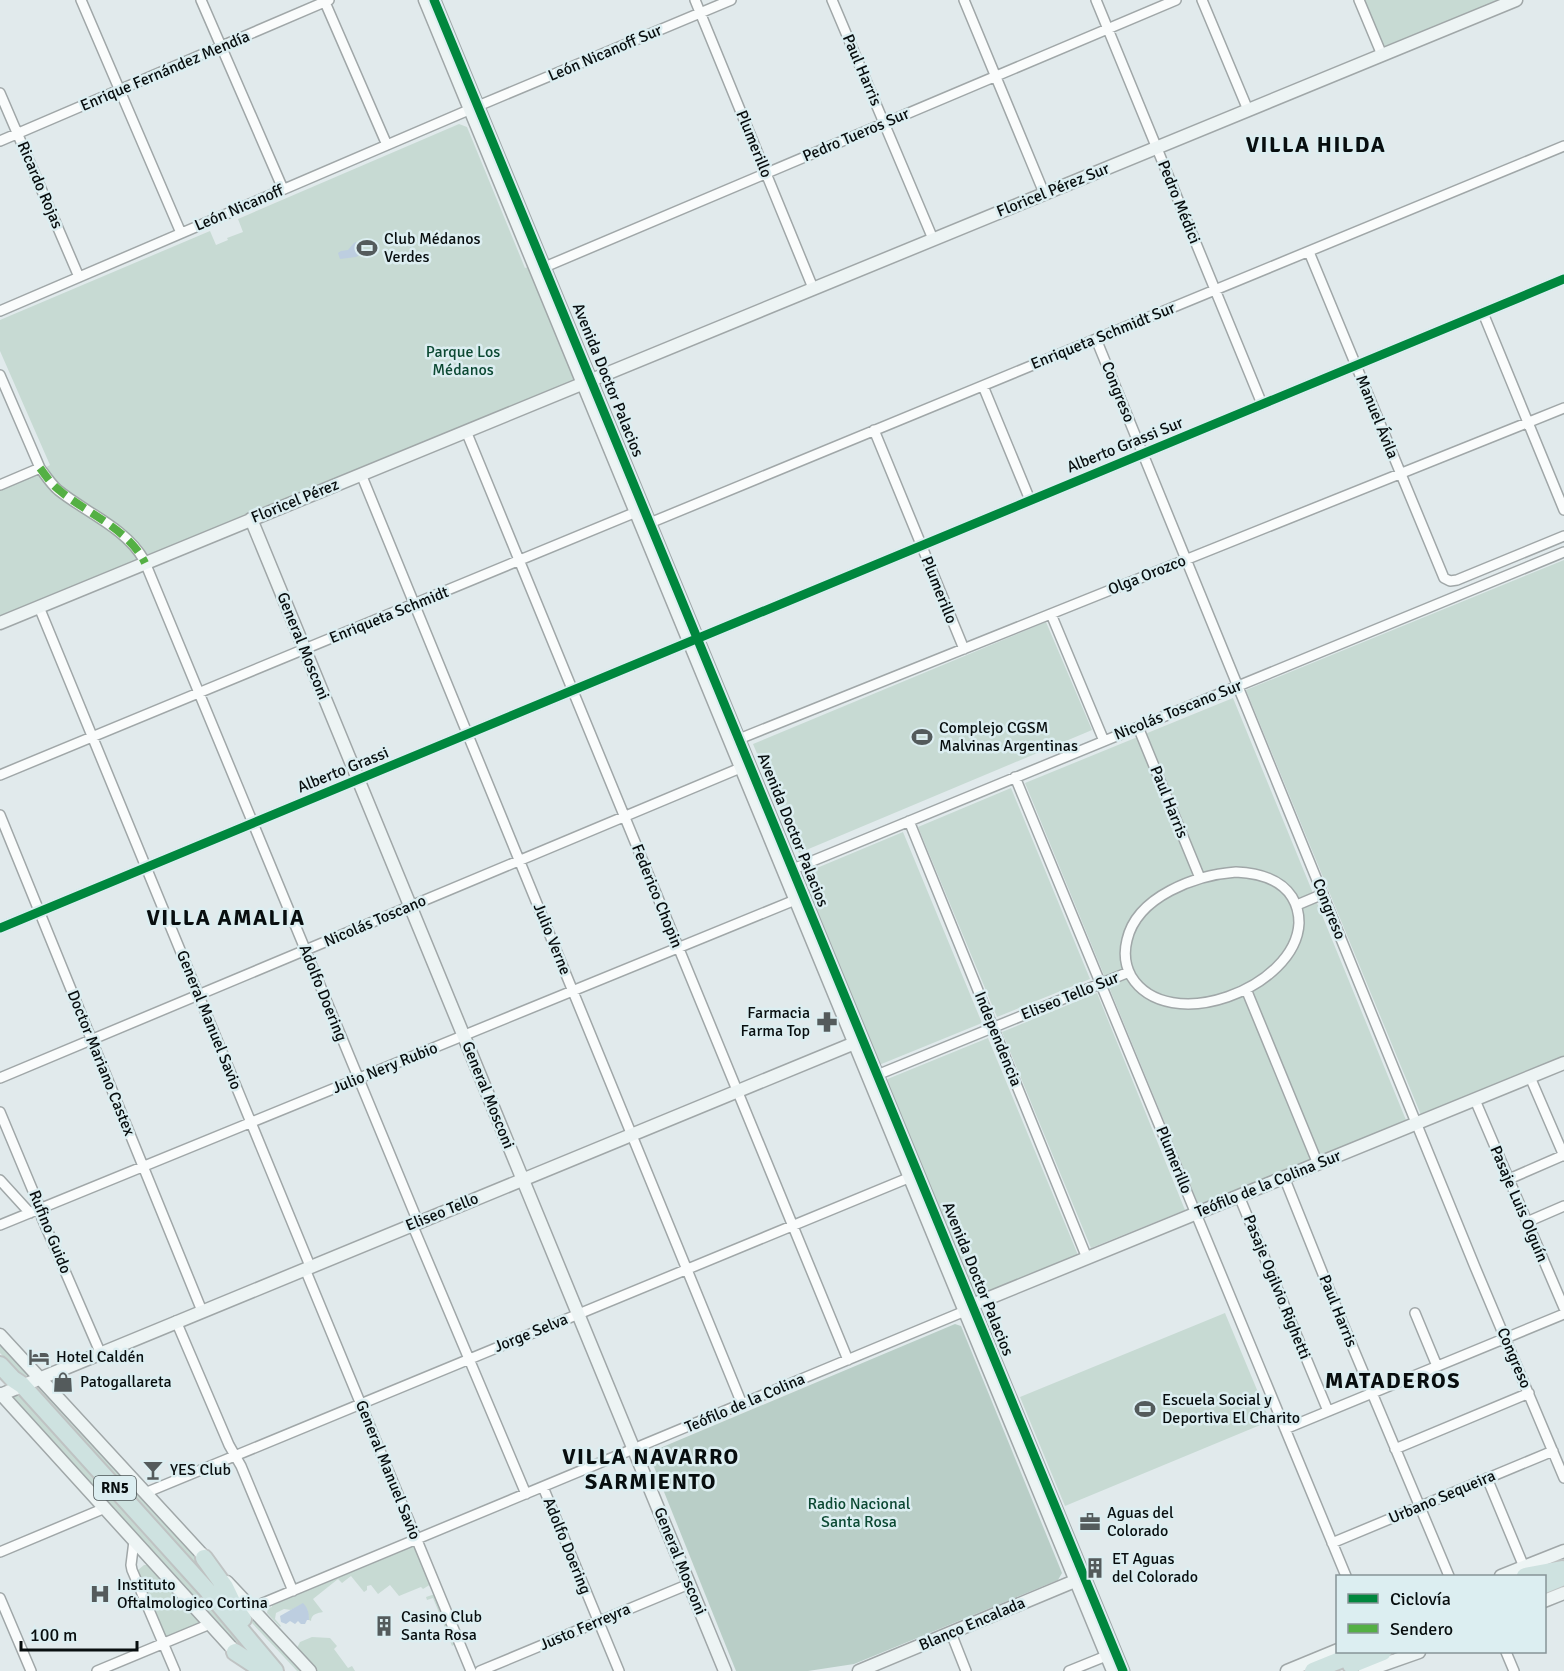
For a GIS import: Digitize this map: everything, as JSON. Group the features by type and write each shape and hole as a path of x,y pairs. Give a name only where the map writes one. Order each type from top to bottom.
{"highway":[{"name":"RN5","path":"0,1358 208,1591 275,1671"},
{"name":"RN5","path":"0,1365 22,1385"},
{"path":"204,1558 258,1639"},
{"path":"1525,1572 1563,1571"},
{"path":"1546,1575 1563,1571"},
{"path":"1546,1584 1563,1571"},
{"name":"RN5","path":"208,1591 258,1639 287,1671"},
{"path":"235,1652 264,1671"},
{"path":"1313,1671 1358,1653"},
{"path":"1336,1671 1383,1659"}],"street":[{"path":"81,0 181,233"},
{"path":"201,0 283,189"},
{"name":"Avenida Doctor Palacios","path":"425,0 474,107 1111,1654 1123,1671"},
{"name":"Avenida Doctor Palacios","path":"435,0 474,107"},
{"name":"Plumerillo","path":"695,0 813,288"},
{"name":"León Nicanoff Sur","path":"474,107 731,0"},
{"name":"Paul Harris","path":"832,0 933,239"},
{"path":"964,0 1044,193"},
{"name":"Pedro Médici","path":"1096,0 1262,404"},
{"name":"Pedro Tueros Sur","path":"541,269 1176,0"},
{"path":"1202,0 1248,110"},
{"path":"1359,0 1382,55"},
{"name":"Floricel Pérez Sur","path":"587,381 1516,0"},
{"path":"326,1 387,145"},
{"name":"Enrique Fernández Mendía","path":"0,141 326,1"},
{"name":"Ricardo Rojas","path":"0,93 80,277"},
{"name":"León Nicanoff","path":"0,311 474,107"},
{"name":"Enriqueta Schmidt Sur","path":"646,524 1564,146"},
{"name":"Manuel Ávila","path":"1309,252 1441,574 1448,580 1457,580 1564,536"},
{"name":"Alberto Grassi Sur","path":"693,640 1564,279"},
{"path":"1483,313 1564,510"},
{"name":"Congreso","path":"1096,339 1564,1478"},
{"name":"Adolfo Doering","path":"0,375 40,468 58,489 114,528 139,553 145,563 358,1078 469,1359 526,1494"},
{"name":"Floricel Pérez","path":"0,623 587,381"},
{"path":"983,386 1030,500"},
{"name":"Olga Orozco","path":"735,741 1564,408"},
{"name":"Plumerillo","path":"874,430 964,649"},
{"name":"Federico Chopin","path":"466,431 848,1360"},
{"path":"0,485 40,468"},
{"name":"Julio Verne","path":"361,474 742,1404"},
{"name":"Enriqueta Schmidt","path":"0,775 640,511"},
{"name":"General Mosconi","path":"251,519 725,1671"},
{"name":"Nicolás Toscano Sur","path":"793,869 1564,552"},
{"name":"General Manuel Savio","path":"39,607 251,1123 361,1404 471,1671"},
{"path":"1051,614 1104,741"},
{"name":"Alberto Grassi","path":"0,928 693,640"},
{"name":"Paul Harris","path":"1138,727 1200,878"},
{"name":"Avenida Doctor Palacios","path":"745,766 793,869 800,898"},
{"name":"Nicolás Toscano","path":"0,1078 745,766"},
{"name":"Plumerillo","path":"1016,777 1346,1575"},
{"name":"Doctor Mariano Castex","path":"0,814 202,1311"},
{"name":"Independencia","path":"909,821 1088,1258"},
{"name":"Eliseo Tello Sur","path":"1236,872 1261,875 1283,886 1297,904 1298,928 1290,951 1275,969 1246,989 1206,1002 1177,1002 1158,998 1149,993 1135,981 1129,972 1126,964 1126,945 1132,926 1138,917 1160,898 1200,878 1236,872"},
{"path":"1297,904 1323,894"},
{"name":"Julio Nery Rubio","path":"0,1225 800,898"},
{"name":"Eliseo Tello Sur","path":"877,1075 1129,972"},
{"path":"1246,989 1318,1164"},
{"name":"Avenida Doctor Palacios","path":"859,1041 877,1075 914,1175"},
{"name":"Eliseo Tello","path":"0,1394 859,1041"},
{"name":"Teófilo de la Colina Sur","path":"969,1308 1564,1063"},
{"path":"1509,1179 1564,1155 1530,1077"},
{"name":"Pasaje Luis Olguín","path":"1475,1100 1564,1308"},
{"name":"Rufino Guido","path":"0,1112 35,1211 100,1352"},
{"name":"Jorge Selva","path":"145,1493 914,1175"},
{"name":"Paul Harris","path":"1284,1178 1449,1575"},
{"path":"0,1179 35,1211"},
{"name":"Pasaje Ogilvio Righetti","path":"1239,1196 1328,1411"},
{"path":"1527,1222 1564,1206"},
{"name":"Teófilo de la Colina","path":"251,1608 969,1308"},
{"path":"1415,1313 1437,1366"},
{"path":"1285,1429 1564,1314"},
{"path":"176,1321 241,1466 293,1591"},
{"path":"0,1335 310,1671"},
{"path":"1395,1449 1528,1393"},
{"path":"0,1394 253,1671"},
{"name":"Urbano Sequeira","path":"1332,1543 1553,1451"},
{"path":"1487,1478 1525,1572"},
{"name":"Adolfo Doering","path":"543,1487 619,1671"},
{"path":"0,1552 105,1508"},
{"path":"134,1541 132,1570 175,1671"},
{"path":"1507,1575 1525,1572 1564,1551"},
{"name":"Blanco Encalada","path":"859,1671 1080,1579"},
{"name":"Justo Ferreyra","path":"480,1671 689,1584"},
{"path":"1546,1601 1564,1593"},
{"path":"0,1598 31,1671"},
{"path":"101,1670 210,1624"},
{"path":"951,1633 966,1671"},
{"path":"1287,1671 1336,1651"},
{"path":"1365,1671 1383,1659 1414,1653"},
{"path":"1506,1653 1514,1671"},
{"path":"1069,1671 1111,1654"},
{"name":"Avenida Doctor Palacios","path":"1111,1654 1113,1671"}],"green space":[{"path":"1363,0 1505,0 1384,50"},
{"name":"Parque Los Médanos","path":"459,124 467,127 525,268 528,267 573,374 573,381 0,618 0,488 50,465 0,351 0,320 210,231 216,245 228,240 227,238 243,232 238,219"},
{"path":"1564,560 1564,1057 1421,1115 1246,690"},
{"name":"Complejo CGSM Malvinas Argentinas","path":"1046,622 1092,730 799,853 753,744"},
{"path":"1233,698 1406,1120 1199,1206 1025,783"},
{"path":"1011,788 1090,979 997,1017 918,827"},
{"path":"903,832 982,1023 879,1065 800,875"},
{"path":"1097,993 1185,1210 1091,1248 1002,1032"},
{"path":"988,1038 1078,1255 975,1298 885,1080"},
{"name":"Escuela Social y Deportiva El Charito","path":"1225,1313 1270,1421 1065,1506 1020,1397"},
{"name":"Radio Nacional Santa Rosa","path":"955,1324 961,1326 1062,1573 1058,1580 854,1664 808,1671 736,1671 650,1457 653,1451"},
{"path":"0,1341 29,1374 26,1378 22,1377 0,1353"},
{"path":"37,1384 216,1577 230,1602 34,1390 33,1387"},
{"path":"14,1393 19,1394 264,1665 235,1645 12,1399"},
{"path":"411,1546 416,1548 431,1584 423,1589 421,1587 399,1596 390,1585 378,1594 371,1585 367,1586 364,1592 351,1576 342,1583 338,1579 313,1599 323,1612 313,1615 311,1621 303,1604 291,1610 284,1609 276,1613 275,1619 280,1627 267,1613 268,1608 272,1607 271,1604"},
{"path":"148,1565 199,1620 198,1624 168,1637 165,1635 138,1574 138,1570"},
{"path":"435,1594 455,1644 452,1646 443,1623 437,1624 435,1618 440,1615 433,1598 427,1600 426,1597"},
{"path":"243,1607 304,1671 297,1671 239,1609"},
{"path":"312,1637 330,1638 337,1646 334,1649 348,1668 352,1666 355,1671 316,1671 297,1648 300,1642"}],"water":[{"path":"356,242 362,246 364,253 356,257 340,259 338,253 348,250"},
{"path":"303,1603 309,1615 309,1620 305,1624 298,1621 295,1624 290,1621 286,1624 281,1622 280,1616"}],"marked path":[{"path":"40,468 56,488 129,540 145,563"}],"cycle path":[{"path":"434,0 1123,1671"},
{"path":"0,928 1564,279"}],"place":[{"name":"Club Médanos Verdes","path":"367,248"},
{"name":"Complejo CGSM Malvinas Argentinas","path":"922,737"},
{"name":"Farmacia Farma Top","path":"827,1022"},
{"name":"Hotel Caldén","path":"39,1357"},
{"name":"Patogallareta","path":"63,1382"},
{"name":"Escuela Social y Deportiva El Charito","path":"1145,1409"},
{"name":"YES Club","path":"153,1470"},
{"name":"Aguas del Colorado","path":"1090,1522"},
{"name":"ET Aguas del Colorado","path":"1095,1568"},
{"name":"Instituto Oftalmologico Cortina","path":"100,1594"},
{"name":"Casino Club Santa Rosa","path":"384,1626"}],"district":[{"name":"VILLA HILDA","path":"1316,144"},
{"name":"VILLA AMALIA","path":"226,917"},
{"name":"MATADEROS","path":"1393,1380"},
{"name":"VILLA NAVARRO SARMIENTO","path":"651,1468"}]}
